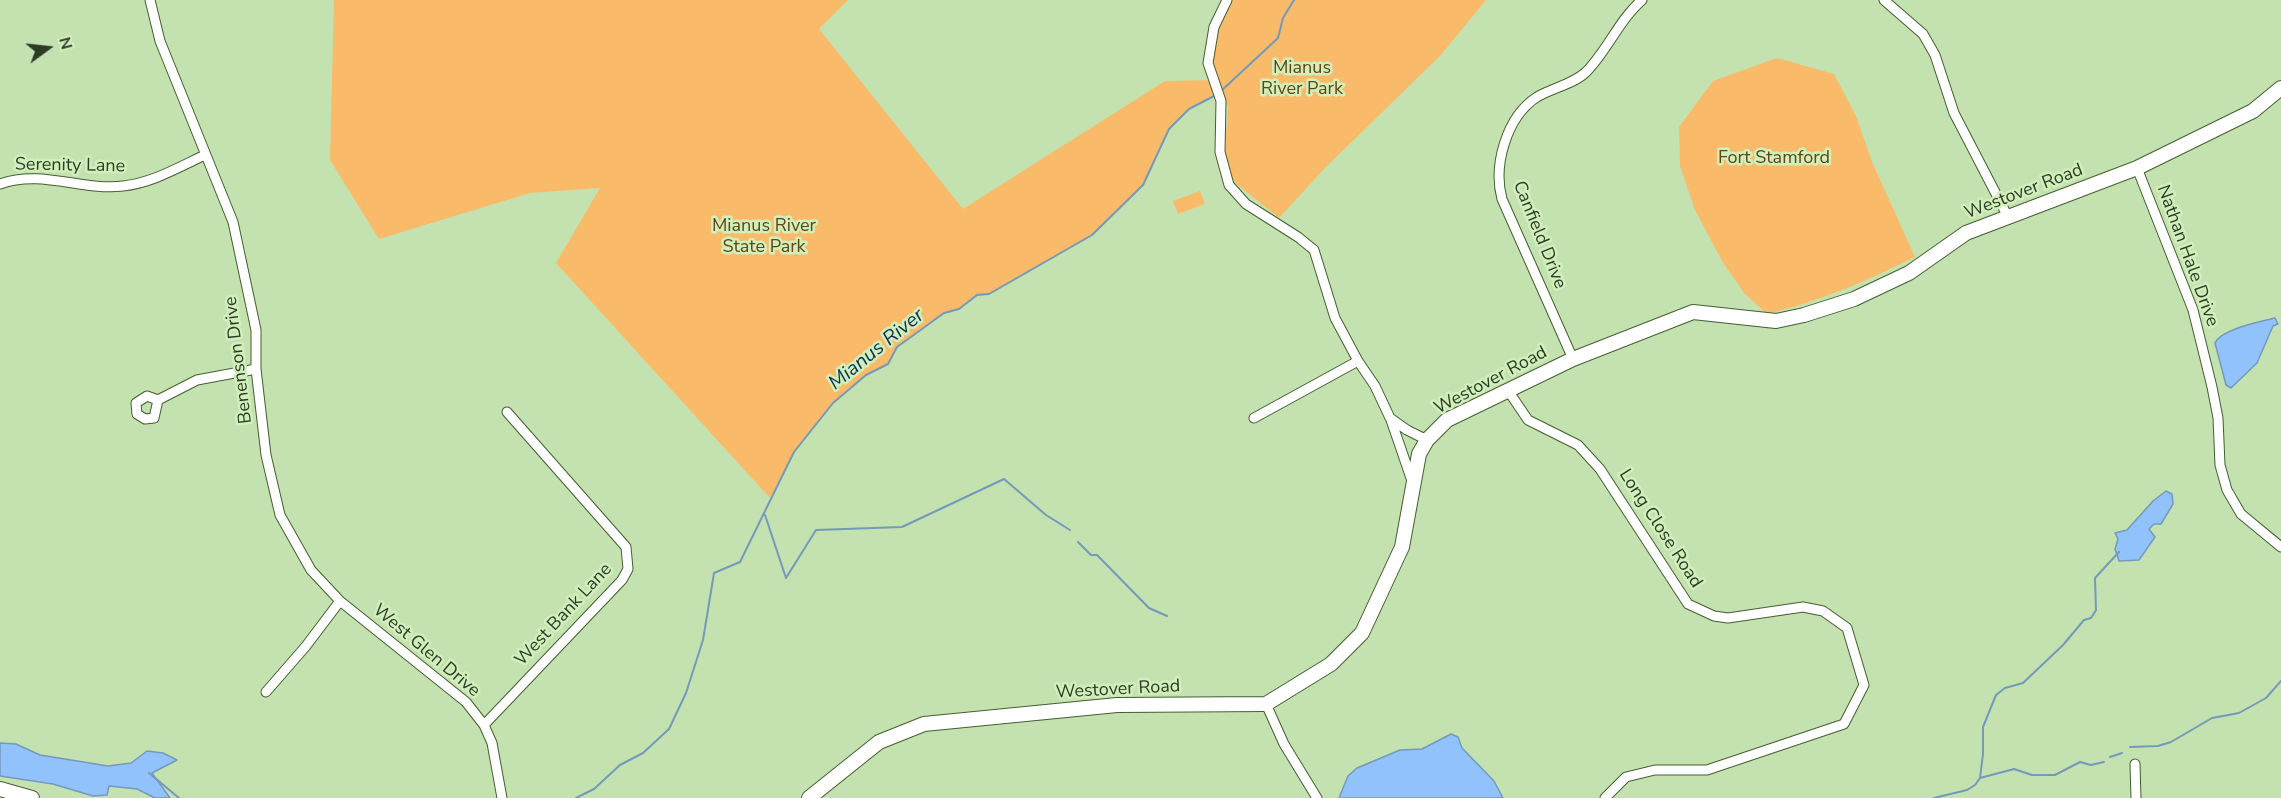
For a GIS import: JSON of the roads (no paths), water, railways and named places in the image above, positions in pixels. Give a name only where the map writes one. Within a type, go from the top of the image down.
[{"type":"street","name":"Benenson Drive","points":[[150,0],[160,41],[233,222],[256,330],[256,369],[272,488],[280,515],[296,547]]},
{"type":"street","points":[[1227,0],[1214,27],[1208,63],[1216,92],[1221,101],[1220,152],[1229,185],[1246,204],[1298,237],[1314,250],[1335,318],[1358,361],[1375,386],[1390,418],[1412,481]]},
{"type":"street","name":"Canfield Drive","points":[[1573,359],[1502,200],[1499,187],[1501,157],[1505,140],[1525,108],[1535,98],[1583,75],[1642,0]]},
{"type":"street","points":[[1884,0],[1909,20],[1931,48],[1954,113],[2008,217]]},
{"type":"street","name":"Westover Road","points":[[809,798],[879,742],[924,724],[1117,705],[1266,704],[1331,664],[1362,633],[1402,547],[1412,481],[1419,454],[1426,440],[1447,420],[1573,359],[1693,312],[1776,321],[1804,315],[1886,285],[1910,273],[1966,233],[2137,168],[2253,111],[2281,88]]},
{"type":"street","name":"Serenity Lane","points":[[0,184],[28,178],[52,179],[80,185],[123,186],[157,177],[205,155]]},
{"type":"street","name":"Nathan Hale Drive","points":[[2137,168],[2193,310],[2218,418],[2220,465],[2227,490],[2242,515],[2281,547]]},
{"type":"street","points":[[1254,418],[1358,361]]},
{"type":"street","points":[[158,400],[197,380],[256,369]]},
{"type":"street","name":"Long Close Road","points":[[1507,389],[1528,420],[1578,445],[1600,469],[1688,604],[1707,614],[1728,618],[1803,607],[1823,611],[1847,628],[1864,685],[1844,723],[1707,770],[1655,770],[1626,777],[1605,798]]},
{"type":"street","name":"West Bank Lane","points":[[484,725],[622,580],[628,568],[626,547],[507,412]]},
{"type":"street","points":[[1390,418],[1426,440]]},
{"type":"street","name":"West Glen Drive","points":[[296,547],[311,570],[340,602],[466,702],[484,725],[492,743],[502,798]]},
{"type":"street","points":[[266,692],[340,602]]},
{"type":"street","points":[[1266,704],[1284,744],[1317,798]]},
{"type":"street","points":[[2135,764],[2136,798]]},
{"type":"street","points":[[0,789],[32,798]]},
{"type":"water","points":[[2275,318],[2278,324],[2273,326],[2257,363],[2231,388],[2226,385],[2215,343],[2233,330]]},
{"type":"water","points":[[2166,491],[2172,494],[2173,504],[2161,524],[2154,524],[2149,529],[2155,537],[2139,560],[2119,561],[2115,549],[2118,539],[2115,533],[2127,530],[2153,501]]},
{"type":"water","points":[[1451,734],[1458,737],[1462,748],[1494,781],[1503,798],[1339,798],[1348,776],[1357,768],[1400,750],[1422,749]]},
{"type":"water","points":[[0,743],[16,744],[40,755],[108,766],[131,763],[147,751],[163,753],[177,760],[152,773],[170,798],[155,798],[137,789],[109,786],[107,795],[93,796],[53,784],[0,776]]},
{"type":"waterway","name":"Mianus River","points":[[1220,92],[1278,38],[1283,18],[1294,0]]},
{"type":"waterway","name":"Mianus River","points":[[576,798],[594,789],[620,765],[643,753],[669,729],[686,693],[703,640],[714,573],[740,562],[794,452],[833,403],[866,375],[888,364],[897,347],[944,313],[959,309],[977,295],[989,294],[1092,235],[1143,185],[1169,129],[1189,109],[1216,95]]},
{"type":"waterway","points":[[765,515],[786,578],[816,530],[902,527],[1004,479],[1046,515],[1070,530]]},
{"type":"waterway","points":[[1078,542],[1091,555],[1097,555],[1149,608],[1167,616]]},
{"type":"waterway","points":[[1934,798],[1967,790],[1975,785],[1980,778],[1983,727],[1996,695],[2005,688],[2023,683],[2063,645],[2084,620],[2091,618],[2096,610],[2095,578],[2119,552]]},
{"type":"waterway","points":[[2130,747],[2158,746],[2171,742],[2212,718],[2239,713],[2266,698],[2281,681]]},
{"type":"waterway","points":[[2110,757],[2122,753]]},
{"type":"waterway","points":[[1980,778],[2014,769],[2032,775],[2055,775],[2080,762],[2091,765],[2104,762]]},
{"type":"waterway","name":"Mianus River","points":[[149,773],[179,798]]},
{"type":"park label","name":"Mianus River Park","points":[[1302,79]]},
{"type":"park label","name":"Fort Stamford","points":[[1774,159]]},
{"type":"park label","name":"Mianus River State Park","points":[[764,237]]}]
